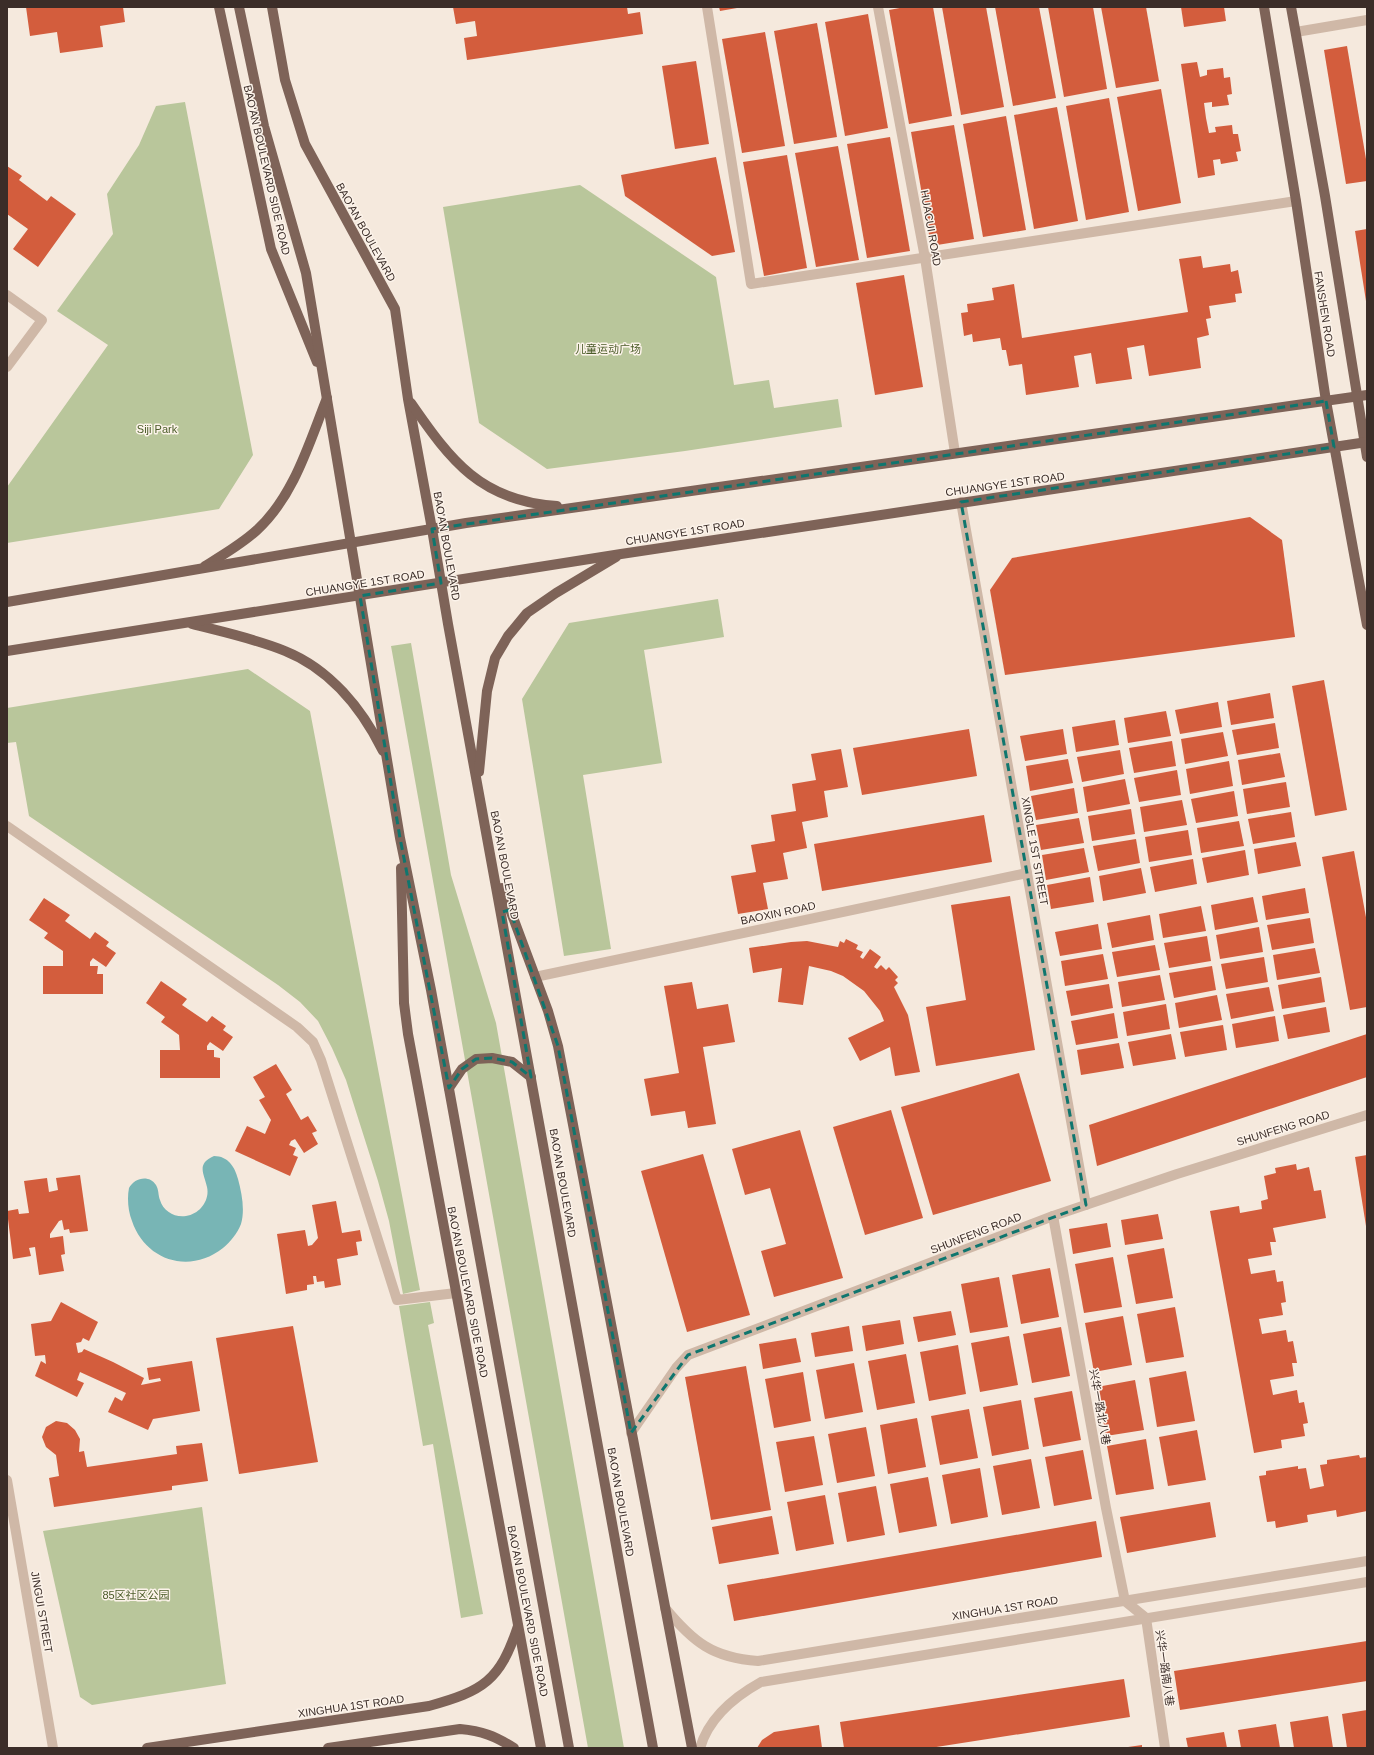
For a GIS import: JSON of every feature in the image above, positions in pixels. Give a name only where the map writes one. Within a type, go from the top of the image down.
[{"type":"main road","name":"BAO'AN BOULEVARD SIDE ROAD","points":[[219,7],[271,249],[324,378]]},
{"type":"main road","points":[[239,7],[264,126],[306,273],[400,838],[431,990],[569,1748]]},
{"type":"main road","name":"BAO'AN BOULEVARD","points":[[272,7],[285,80],[305,144],[395,309],[408,399],[477,786],[532,1077],[653,1748]]},
{"type":"main road","name":"FANSHEN ROAD","points":[[1264,7],[1296,201],[1326,401],[1367,625]]},
{"type":"main road","name":"FANSHEN ROAD","points":[[1291,7],[1362,396],[1367,457]]},
{"type":"main road","points":[[7,602],[432,529],[577,507],[1362,396]]},
{"type":"main road","points":[[198,569],[219,558],[257,530],[275,509],[291,483],[327,398]]},
{"type":"main road","points":[[408,399],[438,442],[460,466],[476,479],[496,491],[518,500],[541,505],[577,507]]},
{"type":"main road","name":"CHUANGYE 1ST ROAD","points":[[7,651],[621,554],[1366,442]]},
{"type":"main road","points":[[477,786],[487,691],[495,658],[508,636],[527,614],[556,593],[621,554]]},
{"type":"main road","points":[[186,623],[287,651],[311,665],[350,699],[364,718],[387,759]]},
{"type":"main road","name":"BAO'AN BOULEVARD SIDE ROAD","points":[[400,838],[404,1004],[409,1042],[541,1748]]},
{"type":"main road","points":[[490,851],[504,894],[548,1011],[558,1046],[692,1748]]},
{"type":"main road","points":[[449,1088],[462,1069],[476,1059],[492,1058],[512,1062],[532,1077]]},
{"type":"main road","name":"XINGHUA 1ST ROAD","points":[[147,1748],[429,1706],[454,1699],[472,1692],[488,1680],[502,1666],[511,1647],[518,1624]]},
{"type":"main road","points":[[328,1748],[460,1729],[480,1731],[500,1739],[514,1748]]},
{"type":"street","points":[[707,7],[751,284],[1296,201]]},
{"type":"street","name":"HUACUI ROAD","points":[[878,7],[925,258],[955,453]]},
{"type":"street","points":[[1296,32],[1367,20]]},
{"type":"street","points":[[7,295],[42,320],[7,367]]},
{"type":"street","name":"XINGLE 1ST STREET","points":[[960,502],[1086,1205]]},
{"type":"street","points":[[7,826],[285,1019],[313,1042],[321,1060],[397,1300],[456,1293]]},
{"type":"street","name":"BAOXIN ROAD","points":[[535,977],[1027,873]]},
{"type":"street","name":"SHUNFENG ROAD","points":[[631,1433],[676,1368],[688,1355],[1053,1216],[1177,1174],[1367,1115]]},
{"type":"street","name":"兴华一路北八巷","points":[[1053,1216],[1106,1508],[1125,1601]]},
{"type":"street","name":"JINGUI STREET","points":[[7,1480],[53,1748]]},
{"type":"street","name":"XINGHUA 1ST ROAD","points":[[665,1608],[679,1626],[695,1641],[714,1652],[735,1659],[758,1661],[1367,1561]]},
{"type":"street","points":[[700,1748],[711,1725],[724,1707],[741,1693],[761,1682],[1367,1582]]},
{"type":"street","name":"兴华一路南八巷","points":[[1125,1601],[1146,1618],[1165,1748]]},
{"type":"highlighted area","points":[[1326,401],[1334,447],[961,502],[1086,1205],[688,1355],[631,1433],[558,1046],[510,910],[502,912],[531,1077],[512,1062],[492,1058],[476,1059],[462,1069],[449,1088],[400,838],[360,596],[441,583],[432,529]]},
{"type":"green space","name":"Siji Park","points":[[185,102],[253,455],[219,509],[7,543],[7,487],[108,345],[57,311],[113,234],[107,194],[139,145],[156,106]]},
{"type":"green space","name":"儿童运动广场","points":[[580,185],[716,277],[734,385],[769,380],[774,408],[838,399],[842,427],[685,451],[547,469],[479,423],[443,207]]},
{"type":"green space","points":[[718,599],[724,637],[644,650],[662,763],[583,775],[611,949],[564,956],[522,699],[569,623]]},
{"type":"green space","points":[[411,643],[451,875],[496,1023],[624,1748],[588,1748],[391,646]]},
{"type":"green space","points":[[248,669],[310,711],[420,1290],[403,1294],[389,1221],[378,1181],[346,1080],[318,1021],[300,1002],[278,985],[29,816],[16,742],[7,743],[7,708]]},
{"type":"green space","points":[[430,1302],[434,1323],[428,1325],[483,1614],[461,1618],[433,1444],[423,1446],[399,1306]]},
{"type":"green space","name":"85区社区公园","points":[[202,1507],[226,1684],[92,1705],[80,1697],[43,1531]]},
{"type":"water","points":[[214,1156],[219,1156],[227,1160],[233,1166],[237,1175],[241,1190],[243,1208],[241,1224],[237,1231],[223,1248],[210,1256],[196,1261],[183,1262],[158,1254],[147,1245],[138,1234],[132,1221],[128,1204],[129,1188],[138,1180],[146,1178],[150,1179],[158,1189],[159,1198],[162,1204],[170,1213],[178,1216],[191,1215],[203,1206],[207,1197],[208,1192],[203,1173],[203,1166],[208,1159]]},
{"type":"building","points":[[26,7],[123,7],[125,22],[100,26],[103,47],[60,53],[57,32],[30,36]]},
{"type":"building","points":[[453,7],[627,7],[628,14],[640,12],[643,34],[467,60],[464,38],[477,36],[475,21],[456,24]]},
{"type":"building","points":[[719,7],[737,7],[737,8],[720,11]]},
{"type":"building","points":[[905,7],[933,7],[952,116],[909,124],[889,10]]},
{"type":"building","points":[[942,7],[986,7],[1004,107],[961,115]]},
{"type":"building","points":[[995,7],[1039,7],[1056,98],[1013,106]]},
{"type":"building","points":[[1048,7],[1093,7],[1107,89],[1064,97]]},
{"type":"building","points":[[1101,7],[1146,7],[1159,81],[1116,88]]},
{"type":"building","points":[[1181,7],[1224,7],[1226,21],[1184,27]]},
{"type":"building","points":[[868,14],[888,128],[845,136],[825,22]]},
{"type":"building","points":[[817,23],[837,137],[794,144],[774,31]]},
{"type":"building","points":[[765,32],[785,146],[742,153],[722,39]]},
{"type":"building","points":[[1347,46],[1367,165],[1367,181],[1346,184],[1324,50]]},
{"type":"building","points":[[696,61],[709,144],[675,149],[662,66]]},
{"type":"building","points":[[1197,62],[1200,77],[1207,75],[1207,70],[1223,68],[1224,78],[1230,77],[1232,94],[1227,95],[1229,105],[1212,107],[1212,102],[1204,103],[1206,118],[1209,133],[1216,132],[1215,127],[1232,125],[1233,134],[1238,134],[1241,151],[1236,152],[1238,161],[1221,164],[1220,159],[1213,160],[1215,175],[1198,178],[1181,64]]},
{"type":"building","points":[[1161,89],[1181,203],[1138,211],[1117,97]]},
{"type":"building","points":[[1109,98],[1129,212],[1086,220],[1066,106]]},
{"type":"building","points":[[1057,107],[1078,221],[1034,229],[1014,115]]},
{"type":"building","points":[[1006,116],[1026,230],[983,237],[963,124]]},
{"type":"building","points":[[954,125],[974,239],[931,246],[911,132]]},
{"type":"building","points":[[890,137],[910,251],[867,258],[847,144]]},
{"type":"building","points":[[838,146],[859,260],[816,267],[795,153]]},
{"type":"building","points":[[787,155],[807,268],[764,276],[743,162]]},
{"type":"building","points":[[716,157],[735,252],[712,256],[625,196],[621,175]]},
{"type":"building","points":[[7,166],[22,176],[19,180],[47,201],[51,196],[76,214],[38,267],[13,249],[28,229],[7,214]]},
{"type":"building","points":[[1367,229],[1367,301],[1366,301],[1355,231]]},
{"type":"building","points":[[1201,256],[1203,268],[1230,264],[1231,272],[1238,270],[1242,293],[1235,294],[1236,302],[1209,306],[1211,318],[1206,319],[1209,335],[1197,338],[1201,368],[1149,376],[1144,345],[1127,348],[1132,379],[1096,384],[1091,353],[1074,356],[1079,387],[1026,395],[1022,364],[1009,366],[1006,350],[1002,350],[1000,338],[973,342],[972,334],[964,336],[961,313],[968,312],[967,304],[994,300],[992,288],[1014,284],[1022,338],[1188,312],[1179,259]]},
{"type":"building","points":[[904,275],[923,387],[875,395],[856,283]]},
{"type":"building","points":[[1250,517],[1282,540],[1295,637],[1005,675],[990,590],[1012,558]]},
{"type":"building","points":[[1324,680],[1347,810],[1315,816],[1292,686]]},
{"type":"building","points":[[1270,693],[1274,718],[1231,725],[1227,701]]},
{"type":"building","points":[[1218,702],[1222,727],[1180,734],[1175,710]]},
{"type":"building","points":[[1166,711],[1171,736],[1128,743],[1124,718]]},
{"type":"building","points":[[1115,720],[1119,745],[1076,752],[1072,727]]},
{"type":"building","points":[[1275,723],[1279,748],[1237,755],[1232,730]]},
{"type":"building","points":[[969,729],[977,776],[862,795],[853,748]]},
{"type":"building","points":[[1063,729],[1067,754],[1025,761],[1020,736]]},
{"type":"building","points":[[1223,732],[1228,756],[1185,764],[1181,739]]},
{"type":"building","points":[[1172,741],[1176,766],[1134,773],[1129,748]]},
{"type":"building","points":[[841,749],[848,787],[824,791],[828,817],[802,822],[807,848],[783,853],[788,879],[763,883],[768,909],[738,914],[731,876],[756,872],[751,845],[775,841],[771,815],[796,811],[792,784],[816,780],[811,754]]},
{"type":"building","points":[[1120,750],[1124,774],[1082,782],[1077,757]]},
{"type":"building","points":[[1280,753],[1285,777],[1242,785],[1238,760]]},
{"type":"building","points":[[1068,759],[1073,783],[1030,791],[1026,766]]},
{"type":"building","points":[[1229,761],[1233,786],[1190,794],[1186,769]]},
{"type":"building","points":[[1177,770],[1181,795],[1139,802],[1134,778]]},
{"type":"building","points":[[1125,779],[1130,804],[1087,812],[1083,787]]},
{"type":"building","points":[[1286,782],[1290,807],[1247,814],[1243,789]]},
{"type":"building","points":[[1074,788],[1078,813],[1036,820],[1031,796]]},
{"type":"building","points":[[1234,791],[1238,816],[1196,823],[1191,799]]},
{"type":"building","points":[[1182,800],[1187,825],[1144,832],[1140,807]]},
{"type":"building","points":[[1131,809],[1135,834],[1092,841],[1088,816]]},
{"type":"building","points":[[1291,812],[1295,837],[1253,844],[1248,819]]},
{"type":"building","points":[[984,815],[992,862],[822,891],[814,844]]},
{"type":"building","points":[[1079,818],[1084,843],[1041,850],[1036,825]]},
{"type":"building","points":[[1239,821],[1244,846],[1201,853],[1197,828]]},
{"type":"building","points":[[1188,830],[1192,855],[1149,862],[1145,837]]},
{"type":"building","points":[[1136,839],[1140,863],[1098,871],[1093,846]]},
{"type":"building","points":[[1296,842],[1301,866],[1258,874],[1254,849]]},
{"type":"building","points":[[1084,848],[1089,872],[1046,880],[1042,855]]},
{"type":"building","points":[[1245,850],[1249,875],[1207,883],[1202,858]]},
{"type":"building","points":[[1354,851],[1367,923],[1367,1007],[1350,1010],[1322,857]]},
{"type":"building","points":[[1193,859],[1197,884],[1155,892],[1150,867]]},
{"type":"building","points":[[1141,868],[1146,893],[1103,901],[1099,876]]},
{"type":"building","points":[[1090,877],[1094,902],[1051,909],[1047,885]]},
{"type":"building","points":[[1305,888],[1309,913],[1266,920],[1262,896]]},
{"type":"building","points":[[1010,896],[1035,1050],[936,1066],[926,1007],[966,1000],[951,905]]},
{"type":"building","points":[[1253,897],[1258,922],[1215,930],[1211,905]]},
{"type":"building","points":[[44,898],[70,915],[65,921],[90,939],[95,932],[109,942],[106,946],[116,953],[106,967],[93,958],[90,962],[90,966],[98,966],[97,974],[103,974],[103,994],[43,994],[43,966],[63,966],[63,951],[44,938],[48,933],[29,920]]},
{"type":"building","points":[[1201,906],[1206,931],[1163,938],[1159,914]]},
{"type":"building","points":[[1150,915],[1154,940],[1112,948],[1107,923]]},
{"type":"building","points":[[1310,918],[1314,943],[1272,950],[1267,925]]},
{"type":"building","points":[[1098,924],[1102,949],[1060,956],[1055,932]]},
{"type":"building","points":[[1259,927],[1263,952],[1220,959],[1216,935]]},
{"type":"building","points":[[1207,936],[1211,961],[1169,968],[1164,943]]},
{"type":"building","points":[[846,939],[858,945],[856,949],[863,952],[860,957],[863,959],[870,949],[881,957],[874,967],[877,969],[881,965],[886,970],[889,967],[898,977],[895,980],[898,983],[894,987],[908,1015],[920,1072],[895,1076],[890,1047],[860,1061],[848,1038],[884,1021],[880,1011],[864,991],[843,976],[831,971],[809,966],[803,1005],[778,1002],[782,968],[753,973],[749,948],[807,941],[838,947],[840,941],[844,943]]},
{"type":"building","points":[[1155,945],[1160,970],[1117,977],[1112,952]]},
{"type":"building","points":[[1315,948],[1320,973],[1277,980],[1273,955]]},
{"type":"building","points":[[1103,954],[1108,979],[1065,986],[1061,961]]},
{"type":"building","points":[[1264,957],[1268,982],[1226,989],[1221,964]]},
{"type":"building","points":[[1212,966],[1216,990],[1174,998],[1169,973]]},
{"type":"building","points":[[1160,975],[1165,1000],[1122,1007],[1118,982]]},
{"type":"building","points":[[1321,977],[1325,1002],[1282,1009],[1278,985]]},
{"type":"building","points":[[161,981],[187,999],[182,1005],[207,1022],[212,1016],[226,1026],[223,1030],[233,1037],[223,1051],[210,1042],[207,1046],[207,1050],[214,1050],[214,1057],[220,1058],[220,1078],[160,1078],[160,1050],[180,1050],[179,1035],[161,1022],[165,1017],[146,1003]]},
{"type":"building","points":[[692,982],[697,1009],[728,1004],[735,1042],[703,1047],[716,1124],[688,1128],[685,1111],[651,1116],[644,1079],[679,1073],[664,986]]},
{"type":"building","points":[[1109,984],[1113,1008],[1071,1016],[1066,991]]},
{"type":"building","points":[[1269,987],[1274,1011],[1231,1019],[1226,994]]},
{"type":"building","points":[[1217,995],[1222,1020],[1179,1028],[1175,1003]]},
{"type":"building","points":[[1166,1004],[1170,1029],[1127,1036],[1123,1012]]},
{"type":"building","points":[[1326,1007],[1330,1032],[1288,1039],[1283,1015]]},
{"type":"building","points":[[1114,1013],[1118,1038],[1076,1045],[1071,1021]]},
{"type":"building","points":[[1275,1016],[1279,1041],[1236,1048],[1232,1024]]},
{"type":"building","points":[[1223,1025],[1227,1050],[1185,1057],[1180,1032]]},
{"type":"building","points":[[1171,1034],[1176,1059],[1133,1066],[1128,1042]]},
{"type":"building","points":[[1367,1034],[1367,1077],[1097,1166],[1089,1125]]},
{"type":"building","points":[[1119,1043],[1124,1068],[1081,1075],[1077,1050]]},
{"type":"building","points":[[276,1064],[292,1090],[286,1094],[301,1120],[308,1116],[317,1131],[312,1133],[318,1144],[304,1153],[295,1139],[291,1141],[289,1145],[296,1148],[293,1155],[298,1157],[290,1176],[235,1151],[247,1126],[265,1134],[271,1120],[259,1100],[265,1097],[253,1077]]},
{"type":"building","points":[[1019,1073],[1051,1181],[933,1215],[901,1107]]},
{"type":"building","points":[[891,1110],[923,1218],[865,1235],[833,1127]]},
{"type":"building","points":[[800,1130],[843,1278],[774,1297],[761,1251],[786,1244],[770,1188],[745,1195],[732,1149]]},
{"type":"building","points":[[703,1154],[750,1315],[687,1332],[641,1171]]},
{"type":"building","points":[[1367,1155],[1367,1226],[1366,1226],[1355,1157]]},
{"type":"building","points":[[1296,1164],[1297,1170],[1309,1167],[1314,1191],[1321,1190],[1326,1218],[1273,1228],[1276,1242],[1270,1242],[1272,1255],[1248,1259],[1251,1274],[1275,1270],[1277,1282],[1283,1281],[1286,1302],[1281,1303],[1283,1315],[1259,1319],[1262,1334],[1286,1330],[1288,1342],[1293,1341],[1297,1363],[1292,1363],[1294,1376],[1270,1380],[1273,1395],[1297,1390],[1299,1403],[1304,1402],[1308,1423],[1303,1424],[1305,1436],[1281,1440],[1282,1448],[1254,1453],[1210,1211],[1239,1206],[1240,1213],[1262,1209],[1261,1201],[1268,1199],[1264,1176],[1276,1173],[1275,1168]]},
{"type":"building","points":[[80,1175],[88,1231],[70,1233],[69,1229],[64,1230],[62,1220],[59,1221],[50,1234],[50,1238],[63,1236],[65,1254],[61,1255],[64,1271],[39,1275],[35,1247],[29,1248],[31,1256],[13,1259],[7,1211],[18,1209],[19,1214],[29,1213],[24,1181],[47,1178],[49,1192],[58,1190],[56,1178]]},
{"type":"building","points":[[336,1201],[342,1233],[360,1230],[362,1241],[356,1242],[358,1255],[337,1259],[341,1285],[325,1288],[324,1281],[317,1282],[316,1276],[313,1276],[314,1284],[307,1285],[307,1290],[286,1294],[277,1234],[305,1230],[308,1246],[312,1245],[318,1238],[312,1205]]},
{"type":"building","points":[[1158,1214],[1163,1239],[1125,1245],[1121,1220]]},
{"type":"building","points":[[1107,1223],[1111,1247],[1073,1254],[1069,1229]]},
{"type":"building","points":[[1164,1248],[1173,1298],[1136,1304],[1127,1255]]},
{"type":"building","points":[[1113,1257],[1122,1307],[1084,1313],[1075,1264]]},
{"type":"building","points":[[1050,1268],[1059,1317],[1021,1324],[1012,1275]]},
{"type":"building","points":[[999,1277],[1008,1327],[970,1333],[961,1284]]},
{"type":"building","points":[[61,1302],[98,1322],[89,1341],[83,1338],[81,1342],[76,1343],[78,1353],[82,1352],[84,1349],[113,1362],[144,1378],[141,1385],[161,1381],[160,1378],[149,1380],[147,1368],[192,1361],[200,1411],[153,1419],[148,1430],[108,1412],[115,1397],[122,1401],[126,1393],[80,1372],[77,1380],[84,1383],[77,1397],[35,1376],[41,1361],[46,1364],[45,1355],[35,1356],[31,1324],[51,1321]]},
{"type":"building","points":[[1175,1307],[1184,1357],[1146,1363],[1137,1314]]},
{"type":"building","points":[[951,1311],[956,1335],[918,1342],[913,1317]]},
{"type":"building","points":[[1123,1316],[1132,1365],[1094,1372],[1085,1323]]},
{"type":"building","points":[[900,1320],[904,1344],[866,1351],[862,1326]]},
{"type":"building","points":[[293,1326],[318,1462],[239,1474],[216,1338]]},
{"type":"building","points":[[849,1326],[853,1351],[815,1357],[811,1333]]},
{"type":"building","points":[[1061,1327],[1070,1376],[1032,1383],[1023,1334]]},
{"type":"building","points":[[1009,1336],[1018,1385],[980,1392],[971,1343]]},
{"type":"building","points":[[796,1338],[801,1362],[763,1369],[759,1344]]},
{"type":"building","points":[[958,1345],[966,1394],[929,1401],[920,1352]]},
{"type":"building","points":[[906,1354],[915,1403],[877,1410],[868,1361]]},
{"type":"building","points":[[854,1363],[863,1412],[825,1419],[816,1370]]},
{"type":"building","points":[[746,1366],[771,1510],[711,1520],[685,1377]]},
{"type":"building","points":[[1186,1371],[1195,1421],[1157,1427],[1149,1378]]},
{"type":"building","points":[[803,1372],[811,1421],[774,1428],[765,1379]]},
{"type":"building","points":[[1135,1380],[1144,1430],[1106,1436],[1097,1387]]},
{"type":"building","points":[[1072,1391],[1081,1440],[1043,1447],[1034,1398]]},
{"type":"building","points":[[1021,1400],[1029,1449],[992,1456],[983,1407]]},
{"type":"building","points":[[969,1409],[978,1458],[940,1465],[931,1416]]},
{"type":"building","points":[[917,1418],[926,1467],[888,1474],[880,1425]]},
{"type":"building","points":[[56,1421],[67,1423],[75,1430],[80,1439],[79,1452],[84,1451],[87,1467],[177,1454],[176,1446],[202,1443],[208,1481],[172,1486],[172,1490],[54,1507],[49,1478],[59,1476],[56,1455],[46,1447],[42,1437],[46,1427]]},
{"type":"building","points":[[866,1427],[875,1476],[837,1483],[828,1434]]},
{"type":"building","points":[[1197,1430],[1206,1480],[1168,1486],[1159,1437]]},
{"type":"building","points":[[814,1436],[823,1485],[785,1492],[776,1442]]},
{"type":"building","points":[[1146,1439],[1154,1489],[1116,1495],[1107,1446]]},
{"type":"building","points":[[1083,1450],[1092,1499],[1054,1506],[1045,1457]]},
{"type":"building","points":[[1359,1455],[1360,1458],[1367,1457],[1367,1511],[1337,1517],[1336,1510],[1307,1515],[1308,1522],[1276,1528],[1275,1521],[1267,1522],[1259,1476],[1266,1475],[1266,1471],[1298,1466],[1298,1469],[1306,1468],[1310,1489],[1324,1486],[1320,1465],[1327,1464],[1327,1460]]},
{"type":"building","points":[[1031,1459],[1040,1508],[1002,1515],[993,1466]]},
{"type":"building","points":[[980,1468],[988,1517],[951,1524],[942,1475]]},
{"type":"building","points":[[928,1477],[937,1526],[899,1533],[890,1484]]},
{"type":"building","points":[[876,1486],[885,1535],[847,1542],[838,1493]]},
{"type":"building","points":[[825,1495],[834,1544],[796,1551],[787,1502]]},
{"type":"building","points":[[1210,1502],[1216,1537],[1127,1553],[1120,1517]]},
{"type":"building","points":[[772,1516],[779,1554],[719,1564],[712,1527]]},
{"type":"building","points":[[1096,1521],[1102,1557],[734,1621],[727,1585]]},
{"type":"building","points":[[1367,1641],[1367,1681],[1180,1710],[1174,1671]]},
{"type":"building","points":[[1124,1679],[1130,1717],[930,1748],[844,1748],[840,1722]]},
{"type":"building","points":[[1367,1710],[1367,1748],[1347,1748],[1342,1714]]},
{"type":"building","points":[[1328,1716],[1333,1748],[1294,1748],[1290,1722]]},
{"type":"building","points":[[1276,1724],[1280,1748],[1241,1748],[1238,1730]]},
{"type":"building","points":[[819,1725],[822,1748],[757,1748],[762,1740],[774,1732]]},
{"type":"building","points":[[1224,1732],[1227,1748],[1188,1748],[1186,1738]]},
{"type":"building","points":[[1142,1745],[1142,1748],[1128,1748],[1128,1747]]}]
